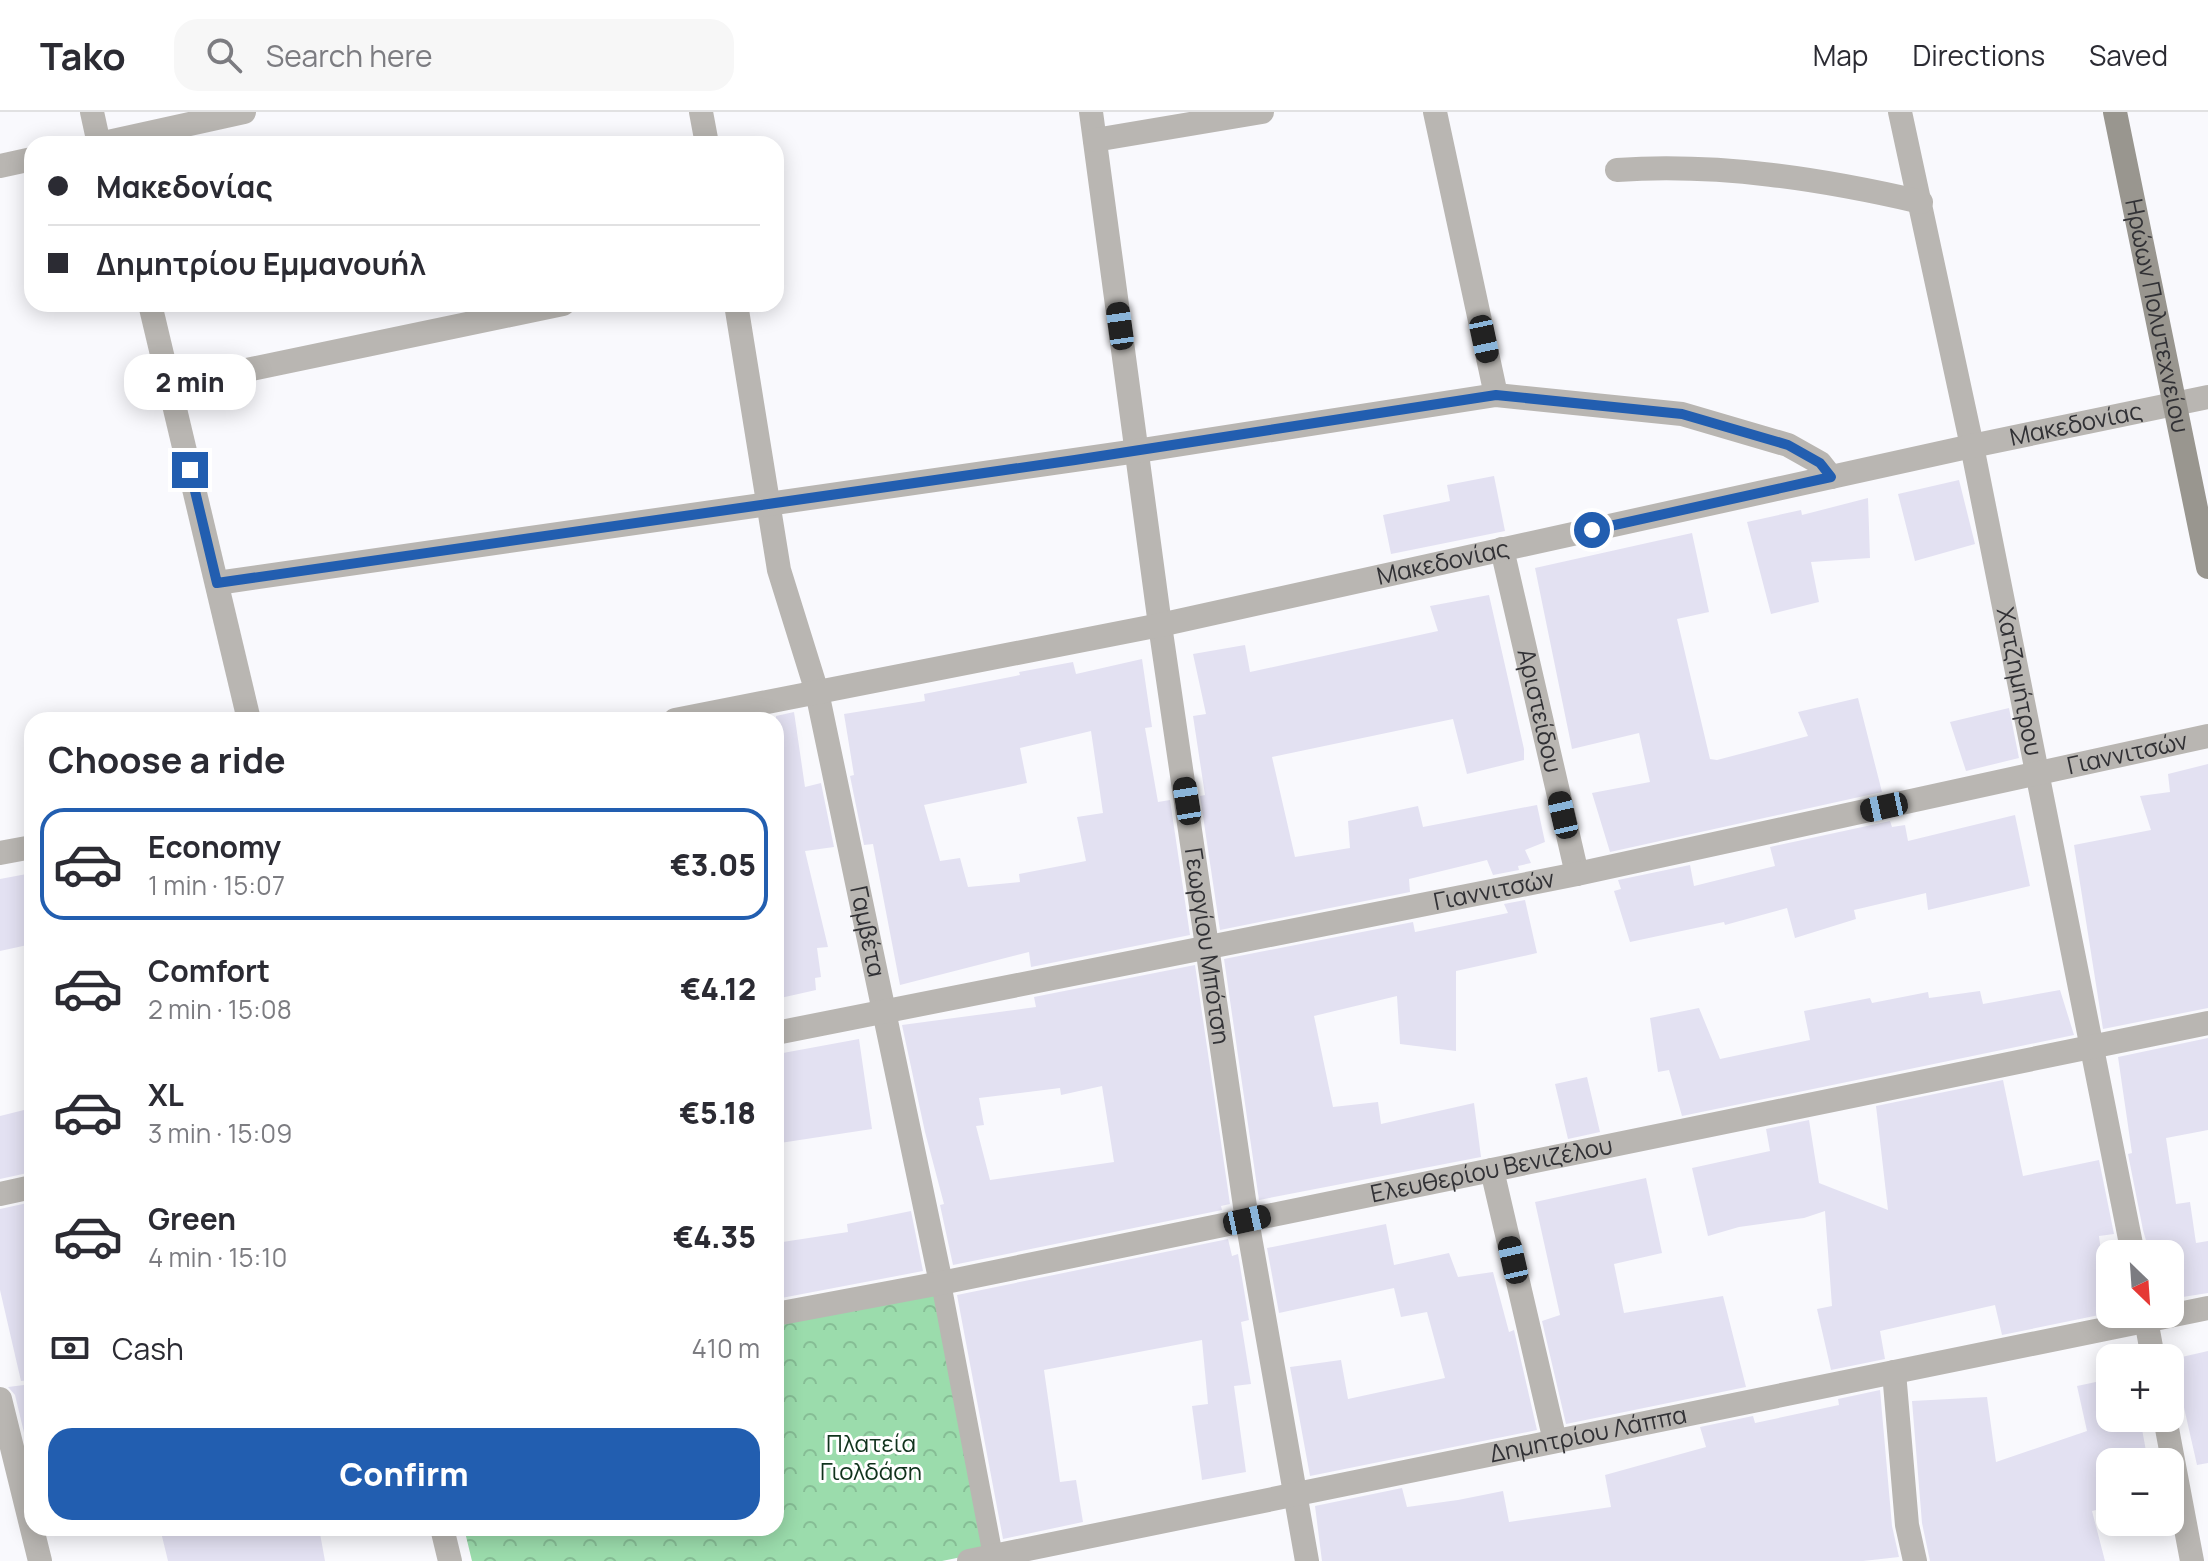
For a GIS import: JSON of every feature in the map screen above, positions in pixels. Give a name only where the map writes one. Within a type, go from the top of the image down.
[{"type":"main road","name":"Ηρώων Πολυτεχνείου","points":[[2115,112],[2208,567]]},
{"type":"street","points":[[92,112],[102,136]]},
{"type":"street","points":[[136,136],[244,112]]},
{"type":"street","points":[[701,112],[706,136]]},
{"type":"street","name":"Γεωργίου Μπότση","points":[[1091,112],[1160,625],[1247,1220],[1307,1561]]},
{"type":"street","points":[[1095,140],[1262,112]]},
{"type":"street","points":[[1435,112],[1496,395]]},
{"type":"street","name":"Χατζημήτρου","points":[[1900,112],[1972,446],[2130,1240]]},
{"type":"street","points":[[0,166],[24,161]]},
{"type":"street","points":[[1617,170],[1715,169],[1810,181],[1921,202]]},
{"type":"street","points":[[152,312],[247,712]]},
{"type":"street","points":[[170,386],[525,312]]},
{"type":"street","name":"Γαμβέτα","points":[[737,312],[779,570],[817,692],[941,1283],[994,1558]]},
{"type":"street","points":[[217,583],[1137,451],[1496,395],[1682,414],[1788,445],[1820,463],[1831,477]]},
{"type":"street","name":"Μακεδονίας","points":[[716,712],[1160,625],[2208,397]]},
{"type":"street","name":"Αριστείδου","points":[[1502,549],[1577,874]]},
{"type":"street","name":"Γιαννιτσών","points":[[784,1031],[1577,874],[2208,736]]},
{"type":"street","points":[[0,853],[24,848]]},
{"type":"street","name":"Ελευθερίου Βενιζέλου","points":[[784,1312],[2208,1023]]},
{"type":"street","points":[[1492,1170],[1555,1441]]},
{"type":"street","points":[[0,1194],[24,1189]]},
{"type":"street","name":"Δημητρίου Λάππα","points":[[2184,1311],[2208,1308]]},
{"type":"street","name":"Δημητρίου Λάππα","points":[[969,1561],[2096,1328]]},
{"type":"street","points":[[1894,1372],[1907,1525],[1915,1561]]},
{"type":"street","points":[[0,1399],[24,1493]]},
{"type":"street","points":[[2168,1432],[2192,1561]]},
{"type":"street","points":[[34,1536],[40,1561]]},
{"type":"street","points":[[444,1536],[450,1561]]},
{"type":"green space","name":"Πλατεία Γιολδάση","points":[[936,1292],[986,1552],[942,1561],[472,1561],[466,1536],[784,1536],[784,1320]]},
{"type":"building","points":[[1494,476],[1505,531],[1391,554],[1383,515],[1450,501],[1447,485]]},
{"type":"building","points":[[1959,480],[1975,544],[1915,561],[1898,494]]},
{"type":"building","points":[[1868,498],[1870,558],[1811,562],[1819,602],[1771,614],[1747,522],[1801,510],[1802,515]]},
{"type":"building","points":[[1692,533],[1709,612],[1677,619],[1710,759],[1717,760],[1808,736],[1798,712],[1858,698],[1882,792],[1610,852],[1592,793],[1650,782],[1639,733],[1572,749],[1535,568]]},
{"type":"building","points":[[1489,595],[1524,760],[1467,774],[1453,719],[1272,757],[1295,857],[1350,848],[1348,821],[1418,806],[1423,827],[1537,805],[1545,842],[1525,850],[1531,863],[1518,866],[1519,870],[1493,875],[1487,860],[1409,879],[1410,892],[1220,930],[1200,796],[1205,795],[1193,716],[1206,714],[1193,654],[1245,645],[1250,672],[1438,631],[1430,606]]},
{"type":"building","points":[[1142,659],[1152,727],[1145,728],[1158,802],[1170,800],[1190,935],[1031,967],[1029,952],[900,985],[873,844],[864,845],[850,776],[854,775],[844,714],[925,701],[924,694],[1073,662],[1076,674]],"holes":[[[1091,731],[1103,813],[1077,817],[1086,861],[1019,874],[1020,882],[968,887],[960,858],[940,861],[924,805],[1027,783],[1020,748]]]},
{"type":"building","points":[[2009,708],[2019,758],[1966,771],[1950,722]]},
{"type":"building","points":[[794,712],[805,787],[821,783],[834,847],[805,851],[828,947],[817,948],[821,977],[815,978],[816,990],[784,997],[784,714]]},
{"type":"building","points":[[2208,764],[2208,1008],[2103,1029],[2074,845],[2151,830],[2140,796],[2170,792],[2168,774]]},
{"type":"building","points":[[2015,815],[2030,886],[1928,910],[1926,893],[1854,910],[1856,919],[1795,938],[1787,908],[1725,925],[1724,922],[1630,942],[1614,891],[1621,889],[1618,880],[1690,865],[1694,886],[1775,866],[1770,847],[1890,821],[1892,827],[1905,825],[1908,841]]},
{"type":"building","points":[[24,874],[24,946],[0,951],[0,879]]},
{"type":"building","points":[[1525,900],[1537,953],[1456,971],[1456,1051],[1400,1044],[1397,996],[1314,1016],[1333,1107],[1378,1102],[1381,1124],[1474,1103],[1481,1157],[1259,1200],[1224,959],[1413,922],[1415,932],[1508,913],[1504,904]]},
{"type":"building","points":[[1195,965],[1230,1204],[1221,1206],[1222,1210],[953,1265],[940,1205],[944,1204],[902,1025],[1036,1007],[1034,997]],"holes":[[[1102,1086],[1114,1162],[990,1180],[976,1126],[984,1125],[979,1098],[1060,1088],[1061,1095]]]},
{"type":"building","points":[[2060,990],[2074,1035],[1682,1116],[1669,1070],[1658,1072],[1650,1018],[1699,1008],[1720,1059],[1810,1040],[1804,1011],[1870,998],[1872,1003],[1928,992],[1929,998],[1980,991],[1983,1004]]},
{"type":"building","points":[[2208,1038],[2208,1130],[2166,1138],[2176,1204],[2190,1202],[2196,1243],[2208,1241],[2208,1293],[2184,1297],[2184,1240],[2146,1240],[2128,1154],[2132,1153],[2118,1057]]},
{"type":"building","points":[[859,1039],[872,1129],[784,1142],[784,1053]]},
{"type":"building","points":[[1587,1077],[1600,1132],[1568,1139],[1555,1084]]},
{"type":"building","points":[[2003,1080],[2023,1176],[2099,1160],[2114,1234],[2099,1236],[2100,1240],[2096,1240],[2096,1316],[2002,1335],[1995,1305],[1880,1331],[1885,1359],[1831,1370],[1817,1309],[1832,1306],[1825,1211],[1804,1218],[1739,1227],[1708,1236],[1692,1168],[1770,1151],[1766,1129],[1809,1120],[1819,1183],[1888,1210],[1876,1106]]},
{"type":"building","points":[[24,1110],[24,1174],[0,1179],[0,1116]]},
{"type":"building","points":[[1646,1178],[1662,1253],[1614,1264],[1624,1313],[1723,1296],[1746,1387],[1566,1424],[1542,1321],[1560,1315],[1535,1202]]},
{"type":"building","points":[[24,1204],[24,1381],[21,1381],[0,1290],[0,1209]]},
{"type":"building","points":[[911,1211],[923,1271],[784,1297],[784,1242],[848,1232],[847,1224]]},
{"type":"building","points":[[1386,1224],[1394,1265],[1449,1253],[1458,1277],[1493,1272],[1509,1332],[1514,1330],[1537,1430],[1310,1476],[1290,1367],[1341,1360],[1348,1399],[1445,1378],[1427,1312],[1401,1317],[1394,1288],[1279,1313],[1267,1248]]},
{"type":"building","points":[[1228,1239],[1232,1256],[1238,1254],[1249,1320],[1241,1322],[1251,1384],[1234,1386],[1246,1472],[1202,1480],[1192,1406],[1208,1404],[1202,1340],[1044,1370],[1060,1482],[1076,1480],[1083,1522],[1003,1539],[957,1295]]},
{"type":"building","points":[[2208,1351],[2208,1463],[2197,1465],[2184,1408],[2184,1356]]},
{"type":"building","points":[[2096,1382],[2096,1432],[2143,1432],[2145,1448],[2096,1448],[2096,1510],[2092,1511],[2096,1536],[2105,1561],[1930,1561],[1922,1523],[1912,1401],[1987,1397],[1996,1462],[2087,1431],[2077,1386]]},
{"type":"building","points":[[24,1385],[24,1433],[15,1395],[8,1387]]},
{"type":"building","points":[[1880,1390],[1892,1526],[1899,1557],[1863,1561],[1322,1561],[1315,1506],[1402,1488],[1407,1507],[1503,1491],[1509,1522],[1611,1507],[1605,1475],[1706,1447],[1700,1427],[1753,1416],[1755,1423],[1839,1405],[1838,1399]]},
{"type":"building","points":[[162,1536],[320,1536],[325,1561],[168,1561]]},
{"type":"route","points":[[190,470],[217,583],[1075,460],[1496,395],[1682,414],[1788,445],[1810,455],[1826,468],[1831,477],[1592,530]]}]
